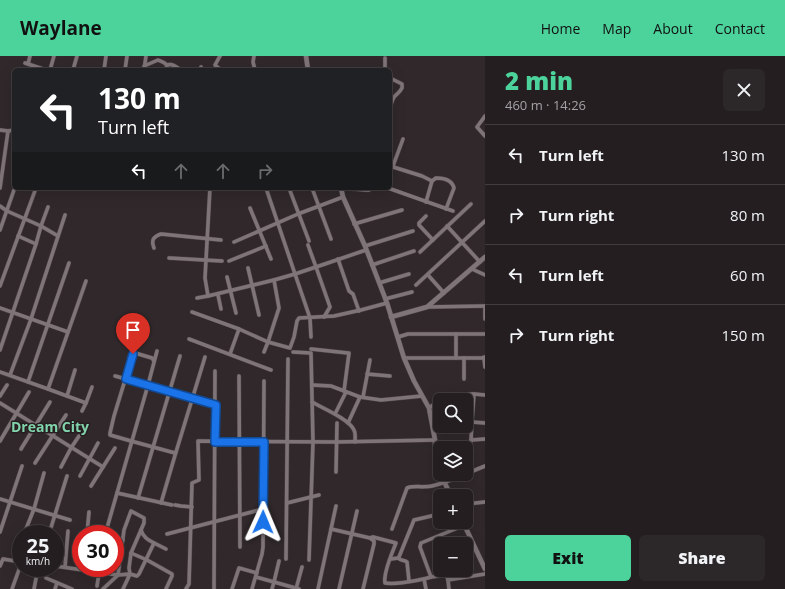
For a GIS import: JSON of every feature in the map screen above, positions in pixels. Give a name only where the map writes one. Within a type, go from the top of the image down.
[{"type":"street","points":[[30,56],[26,63],[40,68]]},
{"type":"street","points":[[51,68],[54,56]]},
{"type":"street","points":[[74,68],[77,56]]},
{"type":"street","points":[[104,68],[106,56]]},
{"type":"street","points":[[125,68],[127,56]]},
{"type":"street","points":[[144,68],[146,56]]},
{"type":"street","points":[[219,68],[215,65],[220,56]]},
{"type":"street","points":[[254,56],[253,62],[254,68]]},
{"type":"street","points":[[306,56],[308,68]]},
{"type":"street","points":[[385,58],[385,68]]},
{"type":"street","points":[[144,68],[158,60],[167,65],[170,64],[178,68]]},
{"type":"street","points":[[392,79],[402,84],[402,88],[400,92],[394,96],[392,102]]},
{"type":"street","points":[[485,116],[477,127],[485,136]]},
{"type":"street","points":[[0,130],[12,130]]},
{"type":"street","points":[[0,188],[8,131]]},
{"type":"street","points":[[403,139],[392,166],[432,181]]},
{"type":"street","points":[[426,202],[432,181],[439,178],[450,182],[453,184],[454,188],[446,209]]},
{"type":"street","points":[[392,189],[453,211]]},
{"type":"street","points":[[0,230],[14,190]]},
{"type":"street","points":[[0,286],[35,190]]},
{"type":"street","points":[[208,296],[205,278],[210,190]]},
{"type":"street","points":[[267,190],[310,318],[312,337]]},
{"type":"street","points":[[290,190],[330,307],[324,317]]},
{"type":"street","points":[[313,190],[331,239]]},
{"type":"street","points":[[186,589],[189,584],[192,483],[199,480],[198,441],[355,442],[435,440],[429,408],[414,381],[404,358],[386,301],[343,198],[341,190]]},
{"type":"street","points":[[234,242],[298,214],[343,198]]},
{"type":"street","points":[[420,252],[471,204]]},
{"type":"street","points":[[0,206],[7,211],[25,218],[58,236]]},
{"type":"street","points":[[0,350],[48,207]]},
{"type":"street","points":[[250,208],[271,259]]},
{"type":"street","points":[[354,224],[402,210]]},
{"type":"street","points":[[10,375],[31,319],[64,215]]},
{"type":"street","points":[[426,216],[419,223],[419,225],[433,240]]},
{"type":"street","points":[[416,285],[485,221]]},
{"type":"street","points":[[447,226],[480,262]]},
{"type":"street","points":[[197,298],[218,295],[295,274],[413,231]]},
{"type":"street","points":[[154,248],[152,243],[153,239],[161,234],[221,240]]},
{"type":"street","points":[[18,236],[36,244]]},
{"type":"street","points":[[229,261],[266,246]]},
{"type":"street","points":[[372,266],[414,251]]},
{"type":"street","points":[[427,307],[485,257]]},
{"type":"street","points":[[170,258],[222,261]]},
{"type":"street","points":[[338,259],[349,291],[353,294],[359,311]]},
{"type":"street","points":[[28,382],[69,263]]},
{"type":"street","points":[[248,268],[259,315]]},
{"type":"street","points":[[472,269],[485,275]]},
{"type":"street","points":[[379,283],[409,274]]},
{"type":"street","points":[[428,275],[444,293]]},
{"type":"street","points":[[228,277],[236,313]]},
{"type":"street","points":[[264,352],[279,308],[274,280]]},
{"type":"street","points":[[48,389],[86,281]]},
{"type":"street","points":[[192,312],[239,329],[268,342],[290,348],[299,318],[334,316],[359,311],[412,292]]},
{"type":"street","points":[[218,295],[221,309]]},
{"type":"street","points":[[391,317],[427,307],[485,306],[485,319]]},
{"type":"street","points":[[0,308],[68,332]]},
{"type":"street","points":[[230,354],[239,329]]},
{"type":"street","points":[[398,336],[408,334],[485,334]]},
{"type":"street","points":[[456,334],[456,358]]},
{"type":"street","points":[[189,339],[271,370]]},
{"type":"street","points":[[309,560],[313,442],[311,343]]},
{"type":"street","points":[[108,525],[148,385],[156,351]]},
{"type":"street","points":[[293,352],[348,352],[345,391],[335,414]]},
{"type":"street","points":[[154,361],[152,358],[134,353],[110,433],[112,436],[131,442],[173,453],[176,452]]},
{"type":"street","points":[[138,498],[180,356]]},
{"type":"street","points":[[161,503],[205,357]]},
{"type":"street","points":[[404,358],[484,358],[485,367]]},
{"type":"street","points":[[464,358],[464,379]]},
{"type":"street","points":[[286,559],[288,359]]},
{"type":"street","points":[[348,423],[361,397],[370,360]]},
{"type":"street","points":[[67,396],[75,370]]},
{"type":"street","points":[[214,589],[215,371]]},
{"type":"street","points":[[0,372],[86,403]]},
{"type":"street","points":[[367,374],[390,376]]},
{"type":"street","points":[[115,376],[216,405]]},
{"type":"street","points":[[239,376],[240,547]]},
{"type":"street","points":[[252,589],[262,554],[264,382]]},
{"type":"street","points":[[0,396],[7,385]]},
{"type":"street","points":[[312,385],[331,386],[361,397],[381,400],[422,396]]},
{"type":"street","points":[[82,411],[92,387]]},
{"type":"street","points":[[0,441],[29,392]]},
{"type":"street","points":[[473,408],[474,394]]},
{"type":"street","points":[[429,408],[437,402],[439,396],[441,395],[485,395]]},
{"type":"street","points":[[21,449],[50,402]]},
{"type":"street","points":[[312,402],[341,417],[352,426],[355,430],[355,442]]},
{"type":"street","points":[[0,403],[103,467]]},
{"type":"street","points":[[35,463],[66,415]]},
{"type":"street","points":[[473,422],[485,423]]},
{"type":"street","points":[[336,472],[337,423]]},
{"type":"street","points":[[471,433],[471,440],[485,438]]},
{"type":"street","points":[[61,467],[79,436]]},
{"type":"street","points":[[80,476],[98,443]]},
{"type":"street","points":[[92,486],[115,448]]},
{"type":"street","points":[[0,532],[22,466]]},
{"type":"street","points":[[392,530],[407,488],[427,487],[445,483],[485,466]]},
{"type":"street","points":[[28,525],[34,509],[44,473]]},
{"type":"street","points":[[52,525],[67,476]]},
{"type":"street","points":[[445,483],[448,489]]},
{"type":"street","points":[[117,493],[161,503],[192,506]]},
{"type":"street","points":[[287,503],[319,495]]},
{"type":"street","points":[[0,499],[70,520]]},
{"type":"street","points":[[473,503],[485,502]]},
{"type":"street","points":[[318,589],[336,506]]},
{"type":"street","points":[[166,534],[263,509]]},
{"type":"street","points":[[123,589],[130,574],[129,568],[131,553],[144,523],[144,518],[131,511],[124,530]]},
{"type":"street","points":[[339,589],[357,511]]},
{"type":"street","points":[[88,525],[89,512]]},
{"type":"street","points":[[398,558],[414,520],[433,516]]},
{"type":"street","points":[[331,529],[396,543],[386,571],[384,582],[389,584],[431,577],[420,547],[421,543],[451,529]]},
{"type":"street","points":[[467,529],[485,569]]},
{"type":"street","points":[[141,530],[145,537],[166,549]]},
{"type":"street","points":[[68,531],[65,567],[72,568]]},
{"type":"street","points":[[363,589],[374,544],[374,541],[370,538]]},
{"type":"street","points":[[124,574],[130,574],[136,576],[139,574],[154,543]]},
{"type":"street","points":[[131,553],[172,574],[166,589]]},
{"type":"street","points":[[391,559],[398,558],[400,560],[406,560],[408,581]]},
{"type":"street","points":[[0,566],[3,559],[12,561]]},
{"type":"street","points":[[272,589],[279,561]]},
{"type":"street","points":[[232,589],[238,568],[297,589],[302,567]]},
{"type":"street","points":[[448,580],[485,574]]},
{"type":"street","points":[[12,589],[16,577]]},
{"type":"street","points":[[34,589],[36,577]]},
{"type":"street","points":[[97,586],[99,577]]},
{"type":"street","points":[[103,589],[116,577]]},
{"type":"street","points":[[447,577],[449,589]]},
{"type":"street","points":[[46,578],[72,589]]},
{"type":"street","points":[[424,579],[426,589]]},
{"type":"street","points":[[55,589],[57,583]]},
{"type":"district","name":"Dream City","points":[[50,427]]},
{"type":"route","points":[[133,354],[126,379],[216,405],[215,442],[264,442],[263,522]]}]
